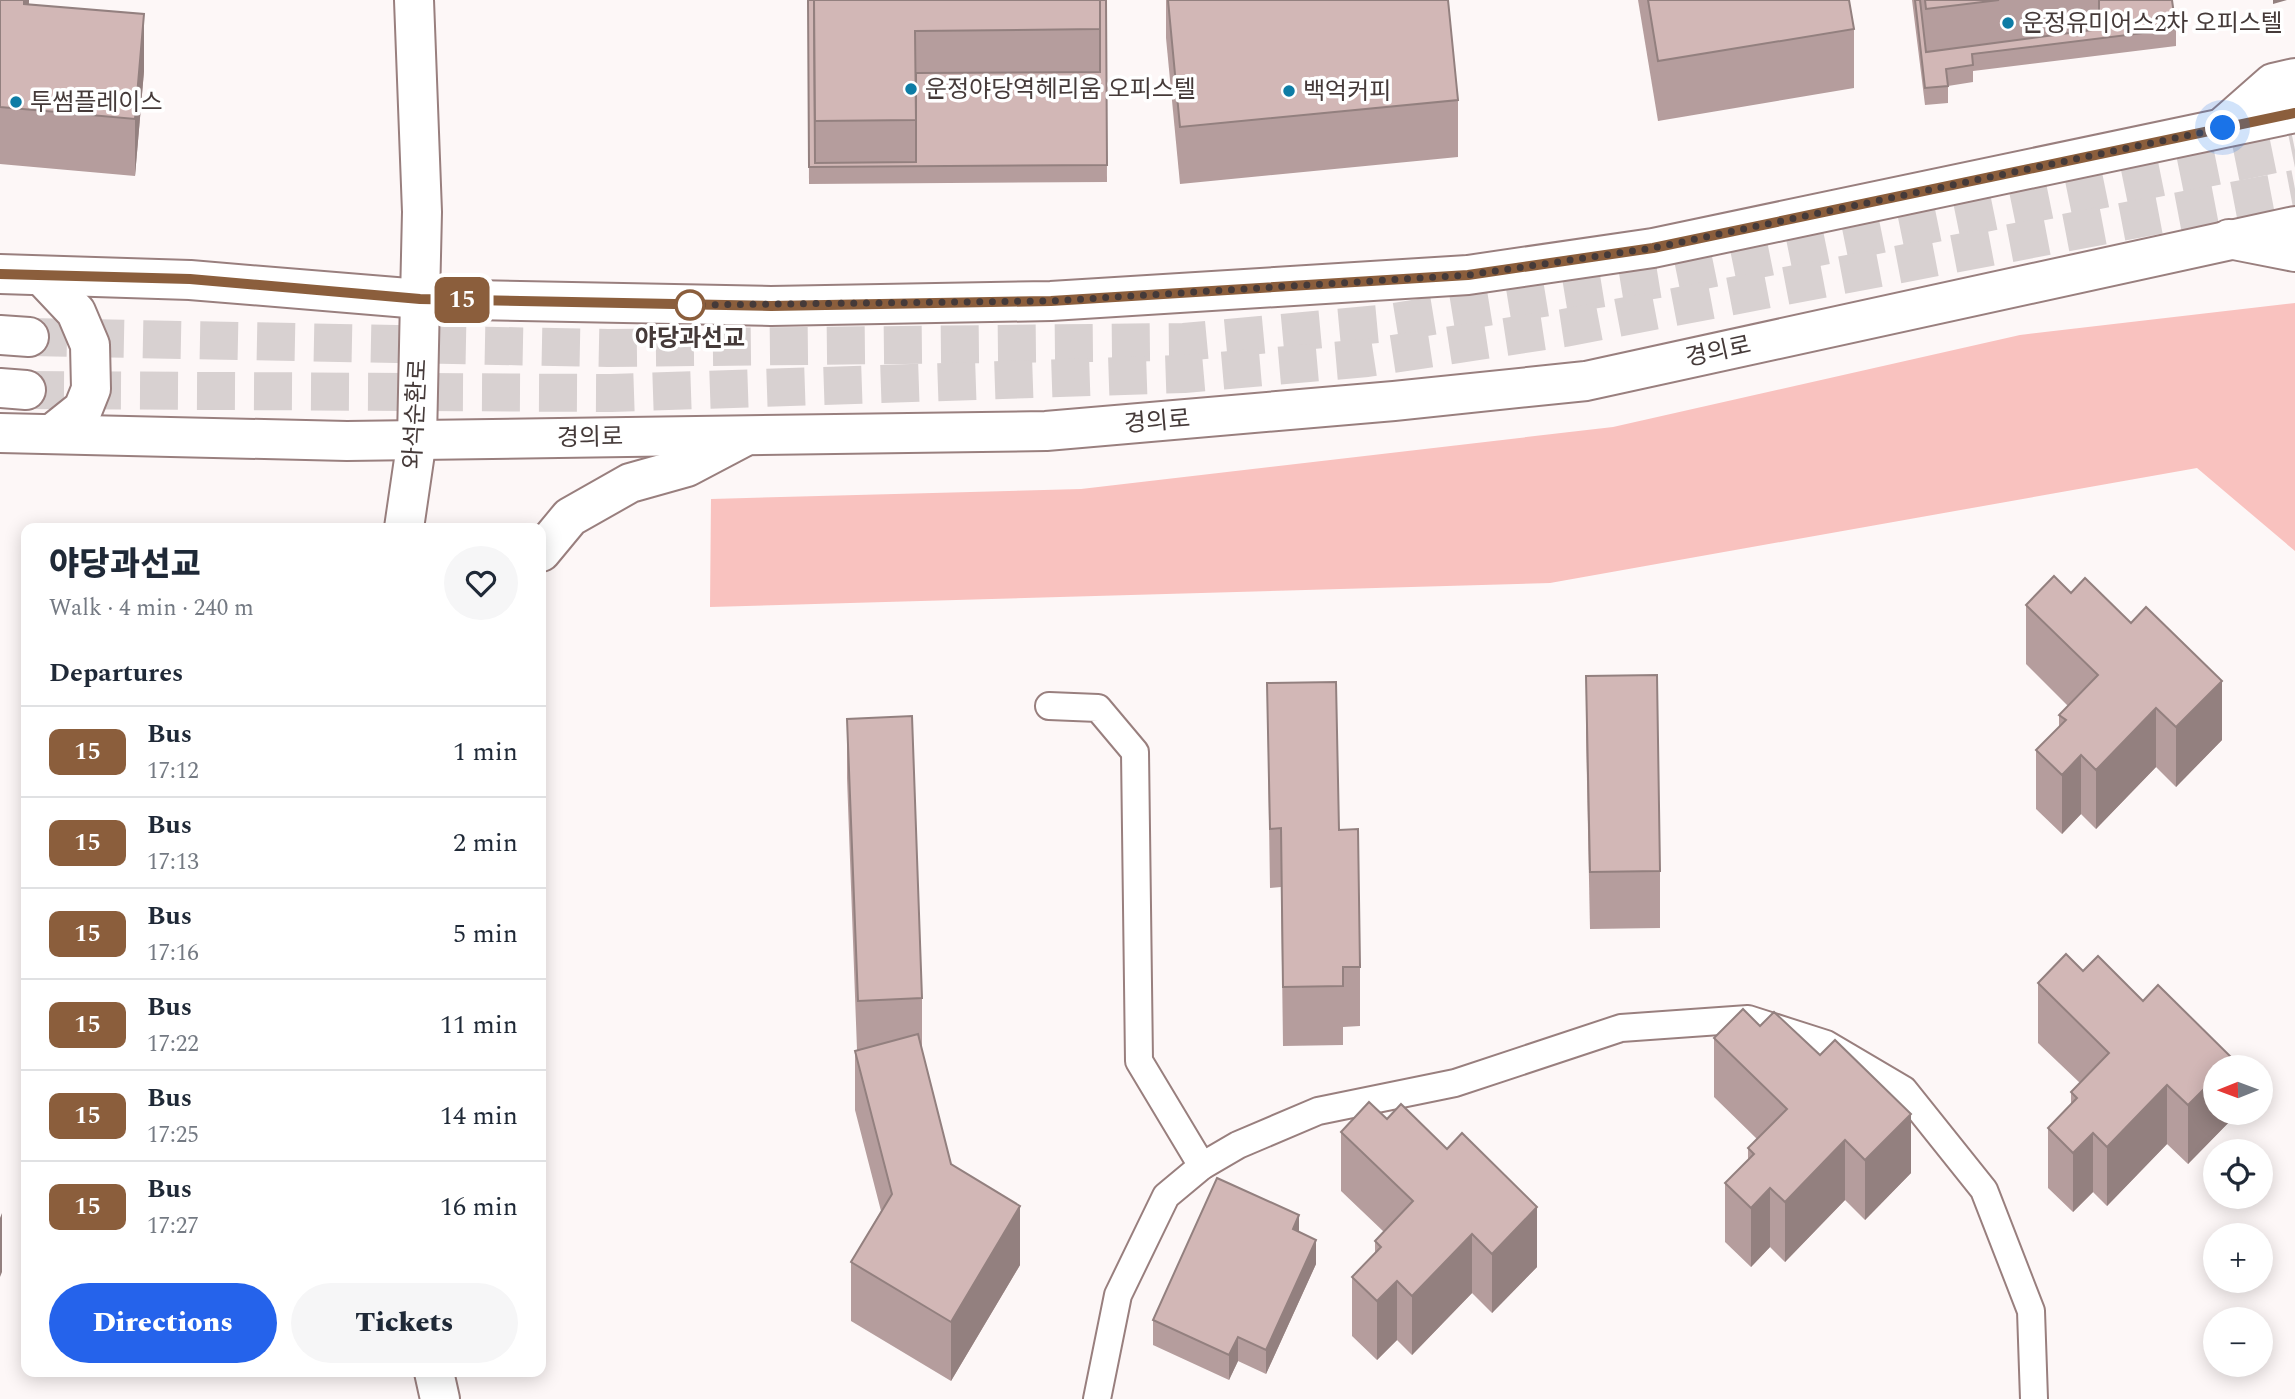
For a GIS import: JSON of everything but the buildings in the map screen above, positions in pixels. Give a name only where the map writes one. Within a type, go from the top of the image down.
[{"type":"main road","name":"와석순환로","points":[[405,523],[417,439],[422,212],[414,0]]},
{"type":"main road","points":[[2223,128],[2273,83],[2295,78]]},
{"type":"main road","points":[[0,274],[190,279],[420,299],[771,306],[1051,301],[1468,275],[1653,248],[2295,113]]},
{"type":"main road","name":"경의로","points":[[0,433],[347,441],[1046,431],[1394,401],[1586,381],[2295,226]]},
{"type":"main road","points":[[2229,239],[2295,253]]},
{"type":"main road","points":[[43,277],[76,312],[90,345],[91,389],[83,409],[53,433]]},
{"type":"main road","points":[[546,546],[570,517],[630,483],[687,467],[749,435]]},
{"type":"main road","points":[[435,1377],[440,1399]]},
{"type":"lane","points":[[1049,706],[1098,708],[1135,752],[1139,1060],[1202,1166]]},
{"type":"lane","points":[[1097,1399],[1118,1295],[1167,1196],[1202,1166],[1238,1145],[1318,1111],[1455,1083],[1621,1028],[1748,1019],[1826,1044],[1904,1090],[1984,1190],[2031,1311],[2034,1399]]},
{"type":"shaded area","points":[[2295,303],[2295,551],[2197,468],[1550,583],[710,607],[711,499],[1081,489],[1613,427],[2020,335]]},
{"type":"tunnel","points":[[29,337],[608,348],[1184,342],[1389,323],[1665,278],[2295,150]]},
{"type":"tunnel","points":[[26,390],[611,393],[1184,374],[1367,358],[1564,328],[2295,189]]},
{"type":"bus line","name":"15","points":[[0,274],[190,279],[420,299],[771,306],[1051,301],[1468,275],[1653,248],[2295,113]]},
{"type":"place","name":"운정유미어스2차 오피스텔","points":[[2008,23]]},
{"type":"place","name":"운정야당역헤리움 오피스텔","points":[[911,89]]},
{"type":"place","name":"백억커피","points":[[1289,91]]},
{"type":"place","name":"투썸플레이스","points":[[16,102]]},
{"type":"place","name":"야당과선교","points":[[690,305]]},
{"type":"route","points":[[690,305],[1051,301],[1468,275],[1653,248],[2223,128]]}]
